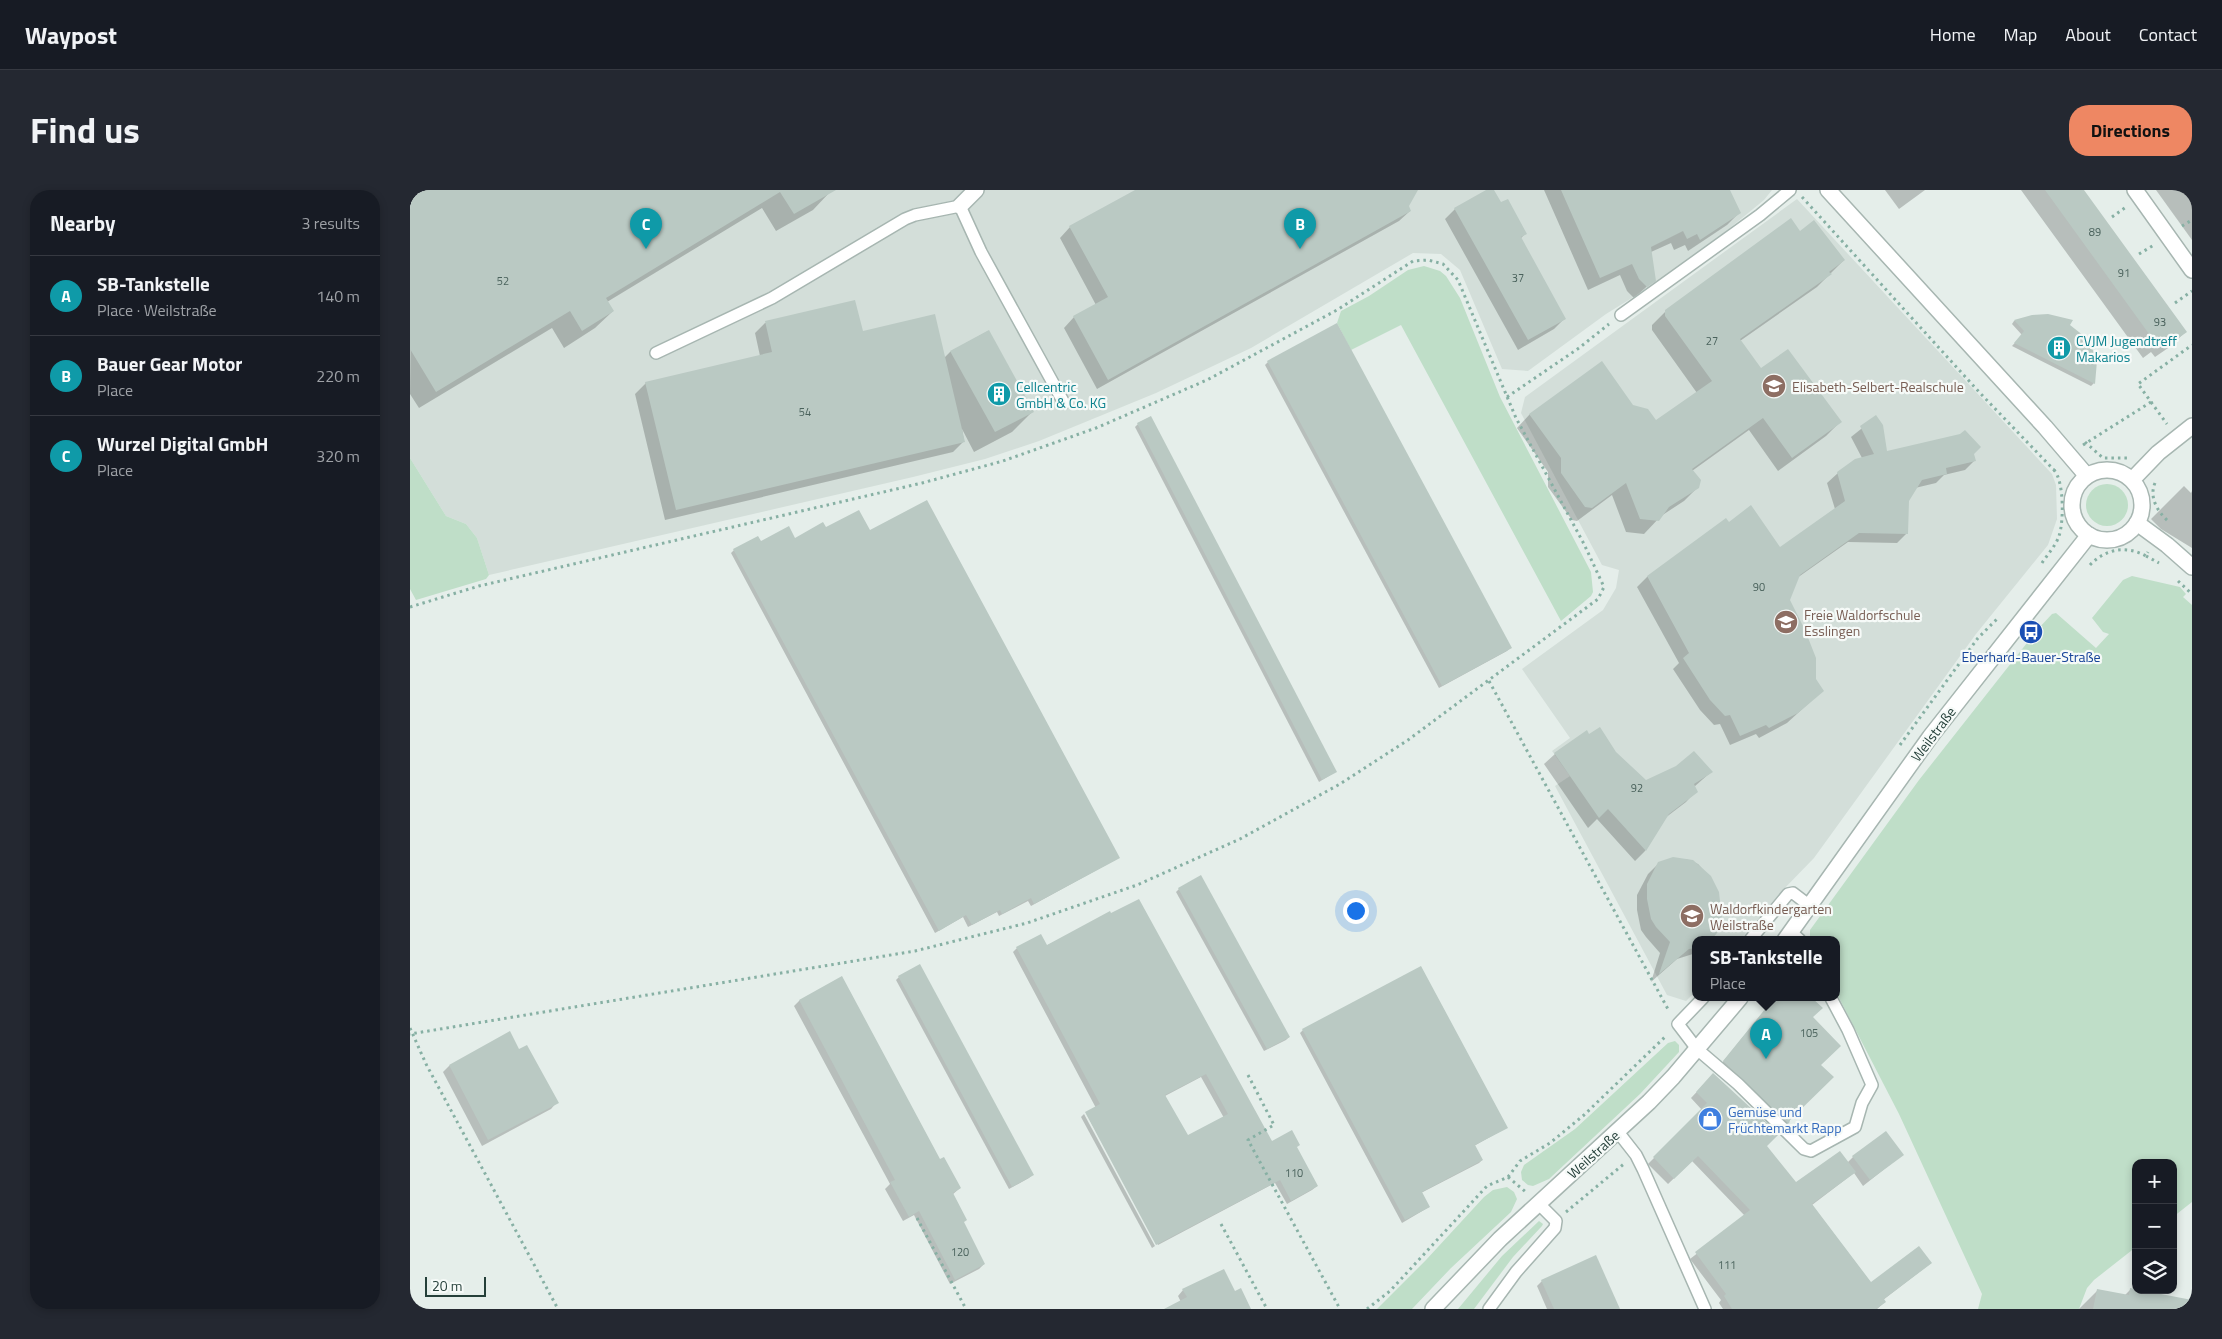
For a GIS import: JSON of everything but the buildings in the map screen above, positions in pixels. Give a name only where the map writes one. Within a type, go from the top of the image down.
[{"type":"street","points":[[960,206],[976,190]]},
{"type":"street","points":[[1828,190],[2045,427],[2086,476]]},
{"type":"street","points":[[2135,190],[2192,270]]},
{"type":"street","points":[[2132,480],[2158,453],[2192,426]]},
{"type":"street","points":[[2112,469],[2132,480],[2139,491],[2142,502],[2137,524],[2127,534],[2115,539],[2102,539],[2089,535],[2077,522],[2072,505],[2076,489],[2086,476],[2098,470],[2112,469]]},
{"type":"street","points":[[2137,524],[2167,545],[2192,567]]},
{"type":"street","name":"Weilstraße","points":[[1793,936],[1810,906],[1930,737],[2089,535]]},
{"type":"street","name":"Weilstraße","points":[[1436,1307],[1478,1262],[1538,1203],[1618,1132],[1673,1077],[1737,1001]]},
{"type":"lane","points":[[1621,315],[1760,215],[1790,190]]},
{"type":"lane","points":[[656,354],[772,298],[905,219],[915,215],[960,206],[978,246],[1064,403]]},
{"type":"lane","points":[[1753,936],[1788,894],[1792,893],[1810,906]]},
{"type":"lane","points":[[1700,1001],[1678,1024],[1697,1049],[1738,1084],[1804,1149],[1813,1150],[1855,1127],[1862,1103],[1872,1085],[1848,1030],[1833,1001]]},
{"type":"lane","points":[[1618,1132],[1636,1155],[1705,1309]]},
{"type":"lane","points":[[1489,1309],[1516,1272],[1555,1228],[1556,1221],[1554,1218],[1538,1203]]},
{"type":"path","points":[[410,607],[479,586],[913,485],[1029,453],[1136,412],[1207,380],[1337,310],[1404,265],[1421,259],[1443,264],[1458,280],[1516,418],[1584,544],[1604,587],[1598,599],[1489,681],[1390,752],[1340,784],[1266,826],[1202,858],[1137,885],[1035,921],[976,938],[915,951],[412,1034]]},
{"type":"path","points":[[2175,303],[2192,291]]},
{"type":"path","points":[[1507,398],[1621,315]]},
{"type":"path","points":[[2151,402],[2178,438]]},
{"type":"path","points":[[2037,570],[2056,542],[2060,529],[2060,483],[2058,475],[2054,470]]},
{"type":"path","points":[[1367,1309],[1390,1291],[1487,1186],[1508,1177],[1520,1161],[1550,1143],[1598,1103],[1678,1024],[1660,996],[1489,681]]},
{"type":"path","points":[[410,1028],[426,1064],[558,1309]]},
{"type":"path","points":[[1248,1075],[1274,1125],[1248,1140],[1340,1309]]},
{"type":"path","points":[[1554,1218],[1575,1206],[1636,1155]]},
{"type":"path","points":[[1508,1177],[1538,1203]]},
{"type":"path","points":[[917,1218],[966,1309]]},
{"type":"path","points":[[1221,1224],[1267,1309]]},
{"type":"shaded area","points":[[410,190],[1772,190],[1764,200],[1708,246],[1648,288],[1606,314],[1528,371],[1502,369],[1460,270],[1441,254],[1413,253],[1251,348],[1156,393],[1039,441],[985,459],[913,477],[489,575],[477,538],[466,524],[446,516],[410,458]]},
{"type":"shaded area","name":"Freie Waldorfschule Esslingen","points":[[1797,199],[2052,474],[2056,485],[2057,519],[2048,545],[1976,634],[1814,858],[1780,893],[1743,936],[1692,936],[1692,995],[1686,1001],[1667,995],[1555,786],[1570,776],[1552,751],[1570,738],[1522,669],[1603,610],[1616,588],[1619,570],[1602,565],[1521,413],[1525,397]]},
{"type":"green space","points":[[1424,266],[1440,271],[1446,276],[1460,298],[1500,397],[1591,572],[1593,592],[1591,596],[1561,621],[1401,325],[1351,350],[1337,323],[1341,311],[1369,296],[1408,270]]},
{"type":"green space","points":[[410,458],[446,516],[466,524],[477,538],[489,575],[486,579],[416,600],[410,589]]},
{"type":"green space","points":[[2107,484],[2122,490],[2128,505],[2122,520],[2107,526],[2092,520],[2086,505],[2092,490]]},
{"type":"green space","points":[[2132,576],[2180,587],[2186,594],[2183,597],[2192,605],[2192,1202],[2177,1214],[2177,1159],[2132,1159],[2132,1250],[2094,1280],[2087,1288],[2079,1309],[1978,1309],[1982,1294],[1899,1114],[1840,1000],[1840,936],[1810,936],[1810,930],[1919,780],[2038,629],[2052,614],[2056,613],[2096,648],[2109,634],[2103,632],[2092,618],[2123,580]]},
{"type":"green space","points":[[1675,1041],[1679,1045],[1679,1052],[1640,1094],[1549,1179],[1533,1186],[1528,1185],[1522,1180],[1521,1172],[1524,1165],[1575,1129],[1668,1043]]},
{"type":"green space","points":[[1507,1187],[1514,1192],[1517,1199],[1511,1212],[1451,1268],[1412,1309],[1377,1309],[1426,1260],[1484,1197],[1493,1190]]},
{"type":"green space","points":[[1539,1221],[1543,1224],[1542,1226],[1513,1257],[1474,1309],[1458,1309],[1502,1256]]},
{"type":"place","name":"Wurzel Digital GmbH","points":[[646,249]]},
{"type":"place","name":"Bauer Gear Motor","points":[[1300,249]]},
{"type":"place","name":"CVJM Jugendtreff Makarios","points":[[2059,348]]},
{"type":"place","name":"Elisabeth-Selbert-Realschule","points":[[1774,386]]},
{"type":"place","name":"Cellcentric GmbH & Co. KG","points":[[999,394]]},
{"type":"place","name":"Freie Waldorfschule Esslingen","points":[[1786,622]]},
{"type":"place","name":"Eberhard-Bauer-Straße","points":[[2031,632]]},
{"type":"place","name":"Waldorfkindergarten Weilstraße","points":[[1692,916]]},
{"type":"place","name":"SB-Tankstelle","points":[[1766,1059]]},
{"type":"place","name":"Gemüse und Früchtemarkt Rapp","points":[[1710,1119]]}]
